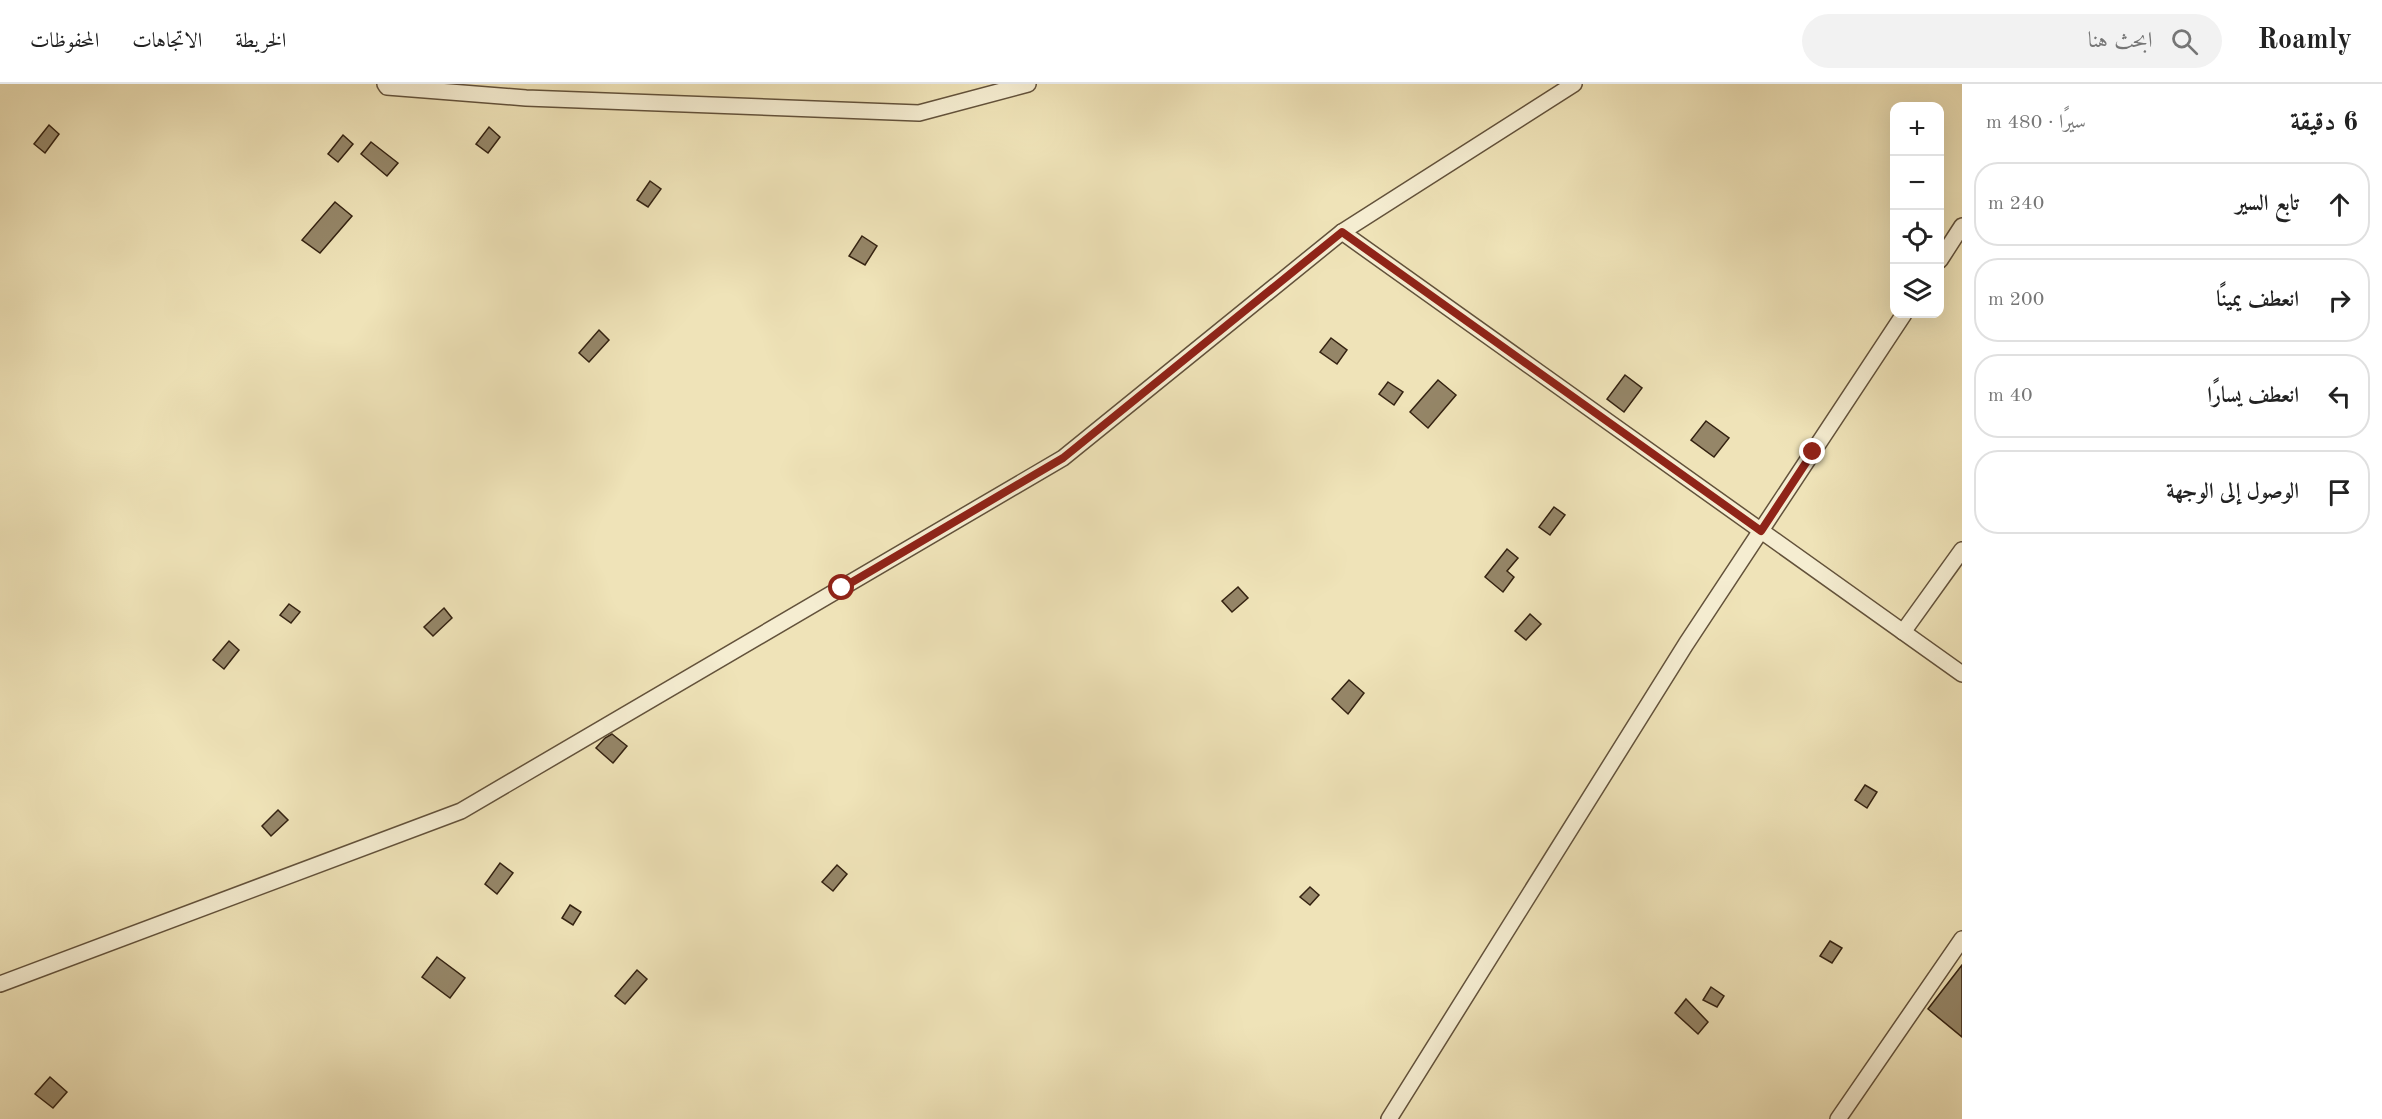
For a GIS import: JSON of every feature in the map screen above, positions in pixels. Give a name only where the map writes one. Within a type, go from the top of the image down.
[{"type":"street","points":[[385,84],[387,87],[526,98],[919,113],[1028,84]]},
{"type":"street","points":[[0,984],[461,811],[1063,458],[1342,232],[1574,84]]},
{"type":"street","points":[[1944,254],[1962,226]]},
{"type":"street","points":[[1342,232],[1962,674]]},
{"type":"street","points":[[1389,1119],[1686,644],[1901,318]]},
{"type":"street","points":[[1903,632],[1962,550]]},
{"type":"street","points":[[1838,1119],[1962,939]]},
{"type":"building","points":[[49,125],[59,134],[45,153],[34,144]]},
{"type":"building","points":[[489,127],[500,137],[488,153],[476,144]]},
{"type":"building","points":[[343,135],[353,144],[338,162],[328,154]]},
{"type":"building","points":[[371,142],[398,163],[387,176],[361,154]]},
{"type":"building","points":[[650,181],[661,189],[648,207],[637,200]]},
{"type":"building","points":[[335,202],[352,216],[320,253],[302,240]]},
{"type":"building","points":[[862,236],[877,246],[865,265],[849,256]]},
{"type":"building","points":[[599,330],[609,340],[589,362],[579,353]]},
{"type":"building","points":[[1331,338],[1347,350],[1337,364],[1320,352]]},
{"type":"building","points":[[1625,375],[1642,388],[1624,412],[1607,399]]},
{"type":"building","points":[[1438,380],[1456,395],[1428,428],[1410,412]]},
{"type":"building","points":[[1388,382],[1403,392],[1394,405],[1379,394]]},
{"type":"building","points":[[1706,421],[1729,438],[1714,457],[1691,440]]},
{"type":"building","points":[[1554,507],[1565,515],[1550,535],[1539,527]]},
{"type":"building","points":[[1507,549],[1518,558],[1507,571],[1514,577],[1503,592],[1485,577]]},
{"type":"building","points":[[1238,587],[1248,598],[1232,612],[1222,601]]},
{"type":"building","points":[[289,604],[300,612],[291,623],[280,615]]},
{"type":"building","points":[[444,608],[452,618],[433,636],[424,627]]},
{"type":"building","points":[[1530,614],[1541,624],[1526,640],[1515,631]]},
{"type":"building","points":[[229,641],[239,650],[224,669],[213,660]]},
{"type":"building","points":[[1349,680],[1364,693],[1348,714],[1332,699]]},
{"type":"building","points":[[612,734],[627,746],[613,763],[596,748]]},
{"type":"building","points":[[1865,785],[1877,792],[1867,808],[1855,800]]},
{"type":"building","points":[[278,810],[288,820],[271,836],[262,826]]},
{"type":"building","points":[[500,863],[513,873],[497,894],[485,884]]},
{"type":"building","points":[[837,865],[847,874],[833,891],[822,882]]},
{"type":"building","points":[[1310,887],[1319,895],[1310,905],[1300,897]]},
{"type":"building","points":[[570,905],[581,912],[573,925],[562,918]]},
{"type":"building","points":[[1830,941],[1842,948],[1832,963],[1820,956]]},
{"type":"building","points":[[437,957],[465,978],[450,998],[422,977]]},
{"type":"building","points":[[1962,965],[1962,1037],[1928,1009]]},
{"type":"building","points":[[637,970],[647,979],[625,1004],[615,996]]},
{"type":"building","points":[[1711,987],[1724,996],[1717,1007],[1703,1000]]},
{"type":"building","points":[[1686,999],[1708,1022],[1698,1034],[1675,1013]]},
{"type":"building","points":[[50,1077],[67,1092],[53,1108],[35,1094]]},
{"type":"route","points":[[842,588],[1063,458],[1342,232],[1761,531],[1813,452]]}]
